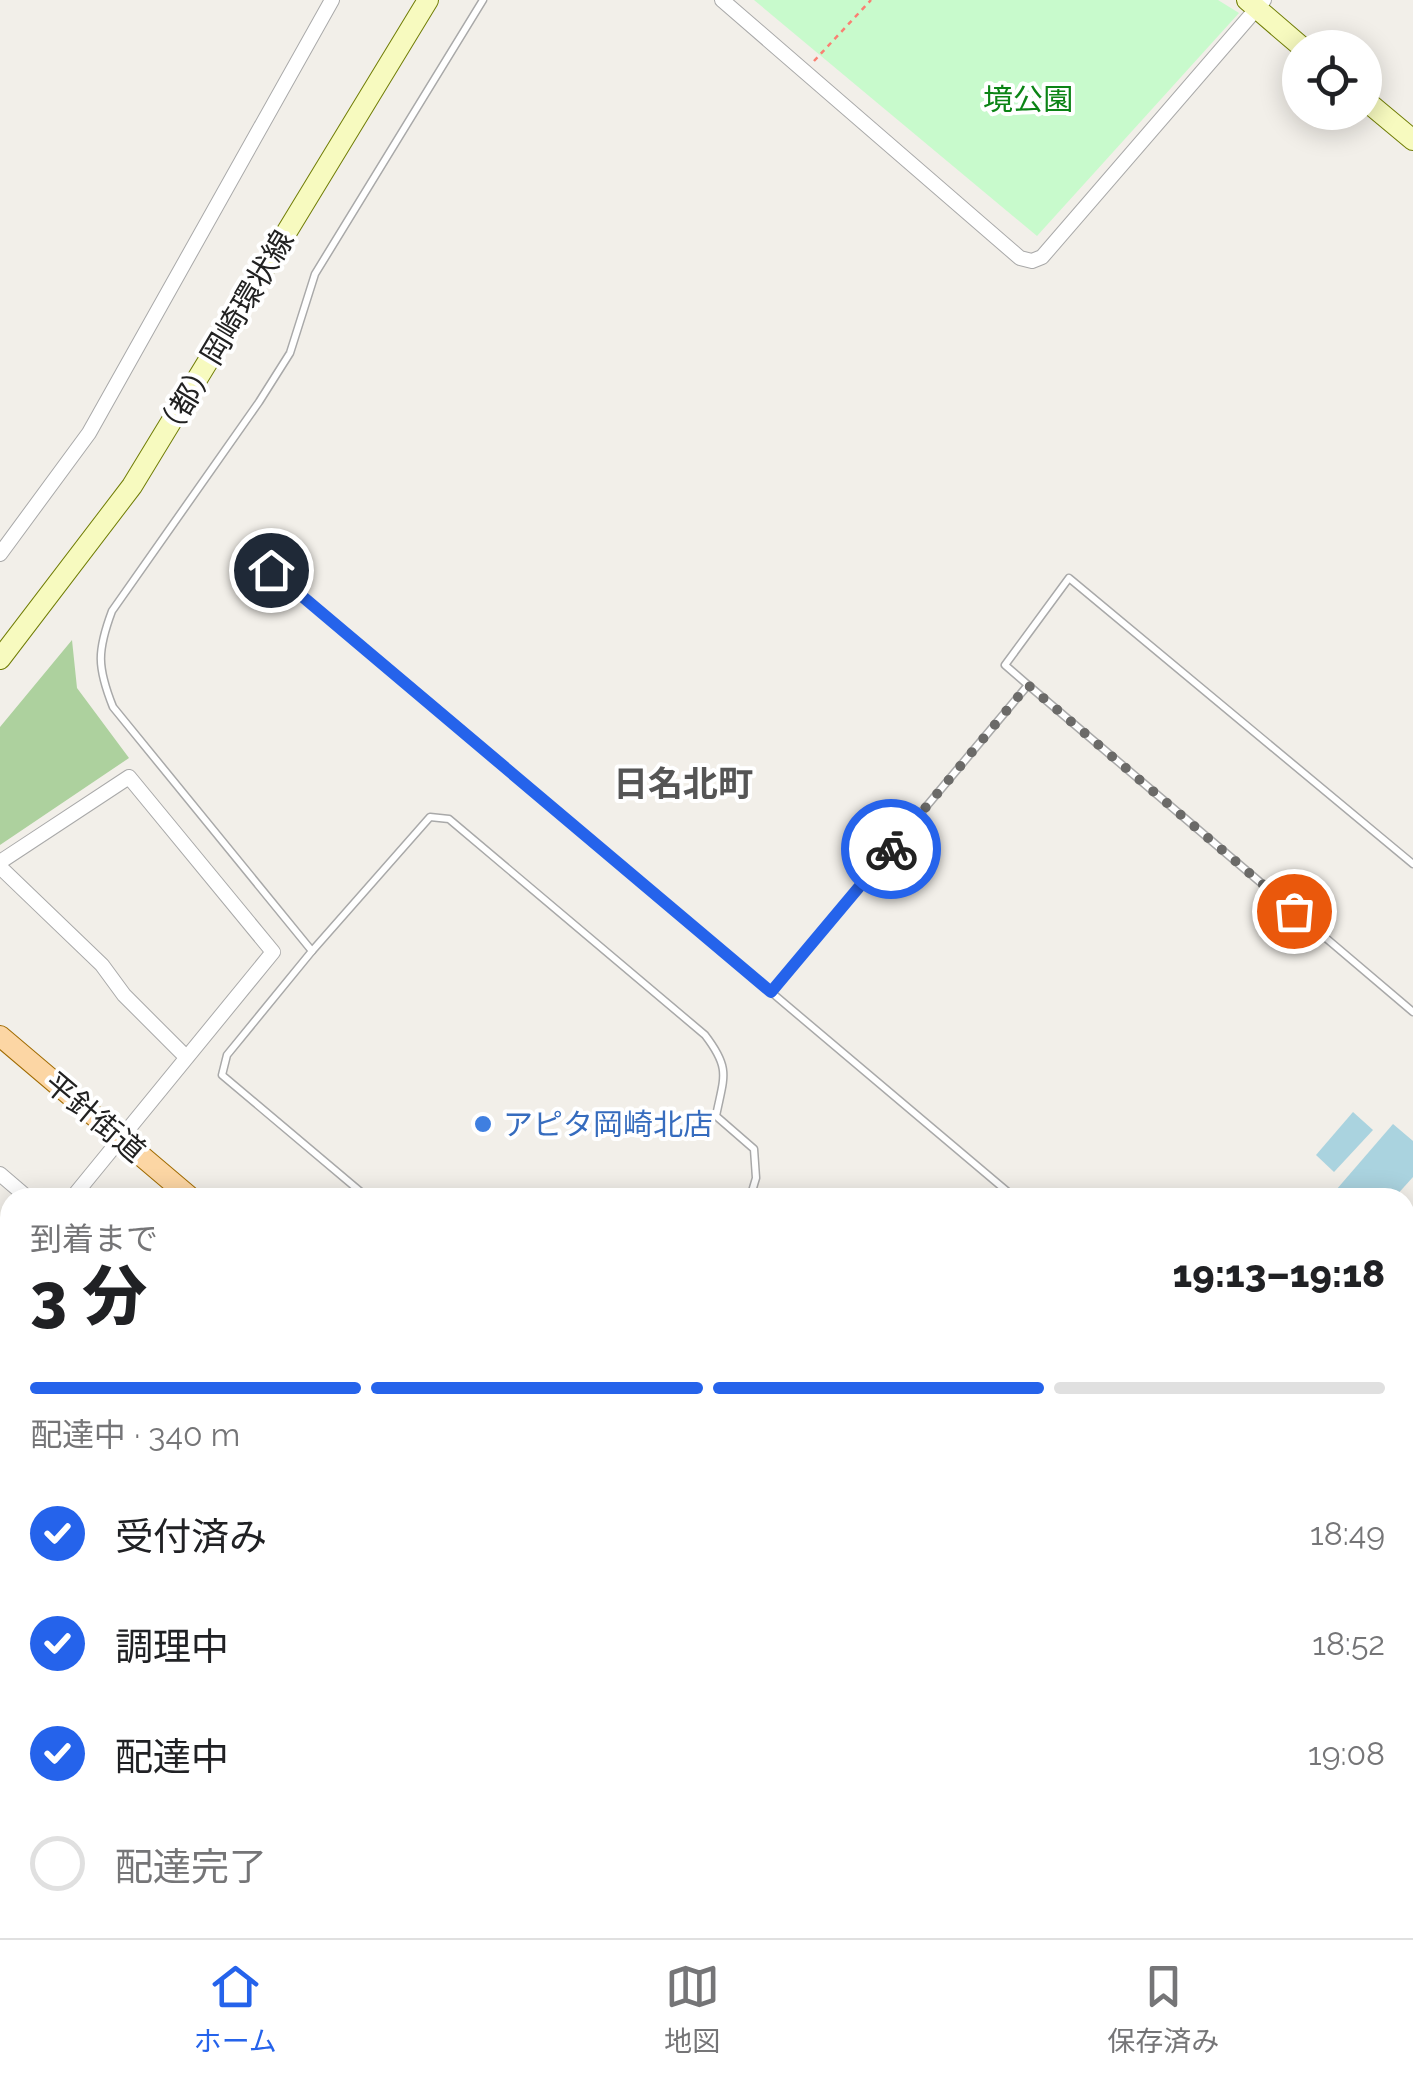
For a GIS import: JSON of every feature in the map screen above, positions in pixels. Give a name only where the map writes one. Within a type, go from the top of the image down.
[{"type":"main road","name":"平針街道","points":[[0,1036],[180,1188]]},
{"type":"street","points":[[0,554],[89,432],[332,0]]},
{"type":"street","name":"（都）岡崎環状線","points":[[0,659],[132,486],[428,0]]},
{"type":"street","points":[[722,0],[1020,258],[1032,261],[1042,257],[1256,3],[1284,30]]},
{"type":"street","points":[[1382,114],[1413,140]]},
{"type":"street","points":[[80,1188],[273,952],[128,777],[0,865],[102,965],[124,995],[186,1057]]},
{"type":"lane","points":[[312,951],[113,707],[100,674],[100,642],[112,611],[290,353],[314,274],[484,0]]},
{"type":"lane","points":[[271,570],[1003,1188]]},
{"type":"lane","points":[[1413,864],[1069,578],[1005,665],[1413,1012]]},
{"type":"lane","points":[[771,992],[1028,685]]},
{"type":"lane","points":[[356,1188],[222,1074],[227,1055],[430,817],[449,819],[705,1034],[722,1057],[724,1075],[716,1116],[754,1149],[753,1188]]},
{"type":"path","points":[[814,61],[871,0]]},
{"type":"green space","name":"境公園","points":[[754,0],[1218,0],[1239,13],[1037,236]]},
{"type":"green space","points":[[72,640],[77,688],[129,758],[0,845],[0,727]]},
{"type":"water","points":[[1353,1112],[1373,1130],[1334,1172],[1316,1155]]},
{"type":"water","points":[[1393,1124],[1413,1141],[1413,1177],[1403,1188],[1338,1188]]},
{"type":"way so far","points":[[891,849],[1028,685],[1294,911]]},
{"type":"place","name":"アピタ岡崎北店","points":[[483,1124]]},
{"type":"district","name":"日名北町","points":[[683,783]]},
{"type":"route","points":[[271,570],[771,992],[891,849]]}]
